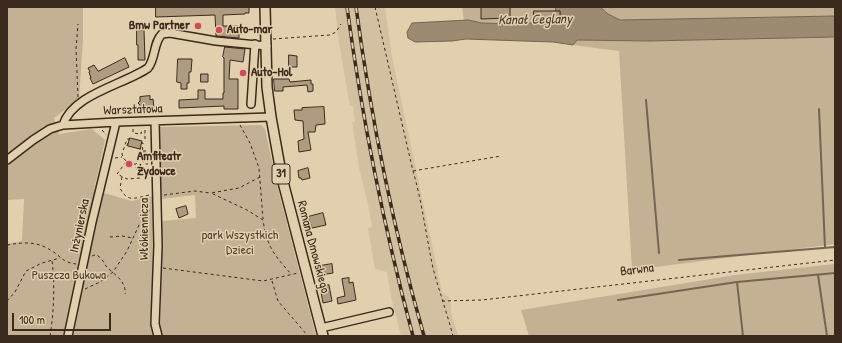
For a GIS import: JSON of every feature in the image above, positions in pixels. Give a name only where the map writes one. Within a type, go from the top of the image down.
[{"type":"main road","name":"Romana Dmowskiego","points":[[265,7],[268,87],[271,117],[282,178],[322,332]]},
{"type":"street","points":[[63,125],[68,114],[78,105],[148,68],[152,63],[159,36],[165,33],[221,42],[255,44],[267,42]]},
{"type":"street","points":[[251,104],[255,44]]},
{"type":"street","name":"Warsztatowa","points":[[7,160],[50,129],[63,125],[271,117]]},
{"type":"street","name":"Włókiennicza","points":[[155,121],[157,206],[156,324],[158,336]]},
{"type":"street","name":"Inżynierska","points":[[68,336],[116,122]]},
{"type":"street","points":[[322,332],[389,312]]},
{"type":"path","points":[[375,7],[412,171],[419,193],[433,267],[453,336]]},
{"type":"path","points":[[78,24],[76,49],[78,105]]},
{"type":"path","points":[[267,42],[330,34],[336,32],[341,24]]},
{"type":"path","points":[[91,123],[104,132],[111,144]]},
{"type":"path","points":[[240,123],[255,155],[260,177],[265,232],[271,250],[292,275]]},
{"type":"path","points":[[135,127],[133,133],[141,134],[141,132],[145,134]]},
{"type":"path","points":[[141,128],[145,128],[145,139]]},
{"type":"path","points":[[127,146],[129,139],[127,139],[126,146],[123,150],[123,157],[126,162],[130,164],[136,164],[140,160],[143,143],[140,150]]},
{"type":"path","points":[[142,153],[147,153]]},
{"type":"path","points":[[412,171],[501,156]]},
{"type":"path","points":[[115,157],[123,157]]},
{"type":"path","points":[[140,160],[146,164],[155,163]]},
{"type":"path","points":[[126,162],[117,174],[131,179],[140,178],[136,164]]},
{"type":"path","points":[[122,177],[120,188],[125,196],[133,199],[144,196]]},
{"type":"path","points":[[165,194],[195,191],[211,193],[239,188],[260,177]]},
{"type":"path","points":[[211,193],[241,207],[263,220]]},
{"type":"path","points":[[78,291],[81,292],[100,282],[113,272],[128,251],[145,216],[157,206]]},
{"type":"path","points":[[110,237],[122,236],[134,239]]},
{"type":"path","points":[[7,245],[28,242],[42,245],[66,263],[84,263],[93,256],[98,255],[122,282],[126,290],[125,294]]},
{"type":"path","points":[[7,301],[16,292],[26,271],[42,263],[61,258]]},
{"type":"path","points":[[50,336],[53,300],[52,260]]},
{"type":"path","name":"Barwna","points":[[442,301],[497,298],[835,260]]},
{"type":"path","points":[[157,267],[265,281],[302,272]]},
{"type":"path","points":[[272,280],[278,301],[308,336]]},
{"type":"shaded area","points":[[335,7],[385,7],[392,57],[442,293],[449,297],[451,312],[458,336],[401,336],[391,297],[387,272],[375,269],[368,228],[372,227],[359,168],[352,122],[355,122],[353,106],[350,106],[339,43]]},
{"type":"shaded area","points":[[556,7],[600,7],[608,14],[620,20],[835,16],[835,37],[648,41],[577,40],[573,45],[553,42],[466,39],[415,42],[408,38],[407,32],[412,23],[468,20],[482,23],[510,24],[569,23],[569,17],[563,17],[563,20],[560,20],[560,11],[556,11]]},
{"type":"green space","name":"Puszcza Bukowa","points":[[7,7],[83,7],[83,40],[79,99],[54,118],[59,134],[92,129],[105,140],[94,190],[132,201],[152,196],[153,265],[150,325],[153,336],[7,336],[7,244],[22,241],[24,199],[7,200]]},
{"type":"green space","points":[[462,7],[556,7],[556,11],[560,11],[563,17],[570,17],[569,23],[482,23],[464,21]]},
{"type":"green space","points":[[600,7],[835,7],[835,16],[620,20],[608,14]]},
{"type":"green space","points":[[835,37],[835,244],[632,270],[619,51],[573,45],[577,40],[648,41]]},
{"type":"green space","name":"park Wszystkich Dzieci","points":[[261,125],[265,129],[278,189],[316,336],[162,336],[160,324],[162,221],[196,218],[195,195],[161,199],[159,127]]},
{"type":"green space","points":[[835,264],[835,336],[529,336],[521,310],[735,275]]},
{"type":"building","points":[[156,7],[249,7],[249,13],[223,15],[223,26],[239,26],[239,38],[216,36],[215,15],[156,17]]},
{"type":"building","points":[[510,7],[510,18],[481,19],[481,8]]},
{"type":"building","points":[[534,11],[560,11],[560,20],[534,21]]},
{"type":"building","points":[[137,30],[144,30],[145,60],[138,60]]},
{"type":"building","points":[[225,47],[245,49],[243,62],[230,60],[229,79],[238,79],[238,109],[224,109],[224,106],[179,108],[179,100],[198,99],[198,90],[205,90],[205,99],[223,99],[223,57]]},
{"type":"building","points":[[289,55],[297,56],[297,67],[289,67]]},
{"type":"building","points":[[125,58],[129,67],[93,84],[88,68],[94,65],[98,71]]},
{"type":"building","points":[[178,59],[192,59],[187,89],[181,89],[181,83],[177,82]]},
{"type":"building","points":[[201,74],[208,74],[208,82],[201,82]]},
{"type":"building","points":[[274,79],[289,79],[290,82],[311,80],[311,84],[313,84],[313,91],[308,92],[307,85],[283,87],[283,91],[275,91]]},
{"type":"building","points":[[150,96],[150,100],[153,99],[154,108],[140,109],[140,105],[138,103],[140,101],[140,97]]},
{"type":"building","points":[[324,107],[325,124],[316,125],[315,132],[308,132],[311,150],[299,152],[298,141],[304,139],[303,121],[295,120],[294,110]]},
{"type":"building","points":[[130,138],[142,141],[140,149],[128,146]]},
{"type":"building","points":[[308,168],[310,178],[302,180],[299,178],[298,171]]},
{"type":"building","points":[[186,206],[188,214],[179,218],[176,209]]},
{"type":"building","points":[[323,213],[326,225],[312,228],[308,217]]},
{"type":"building","points":[[332,264],[333,273],[321,275],[320,266]]},
{"type":"building","points":[[349,278],[349,283],[353,282],[356,300],[338,304],[337,298],[345,296],[342,279]]},
{"type":"building","points":[[329,285],[332,301],[323,303],[320,287]]},
{"type":"waterway","points":[[646,100],[659,253]]},
{"type":"waterway","points":[[819,109],[825,248]]},
{"type":"waterway","points":[[679,260],[835,247]]},
{"type":"waterway","points":[[618,300],[737,282],[835,273]]},
{"type":"waterway","points":[[818,275],[827,336]]},
{"type":"waterway","points":[[737,282],[743,336]]},
{"type":"railway","points":[[347,7],[367,131],[383,214],[413,336]]},
{"type":"railway","points":[[356,7],[384,173],[402,255],[424,336]]},
{"type":"place","name":"Bmw Partner","points":[[198,26]]},
{"type":"place","name":"Auto-mar","points":[[219,30]]},
{"type":"place","name":"Auto-Hol","points":[[243,73]]},
{"type":"place","name":"Amfiteatr Żydowce","points":[[129,164]]},
{"type":"water label","name":"Kanał Ceglany","points":[[535,20]]}]
